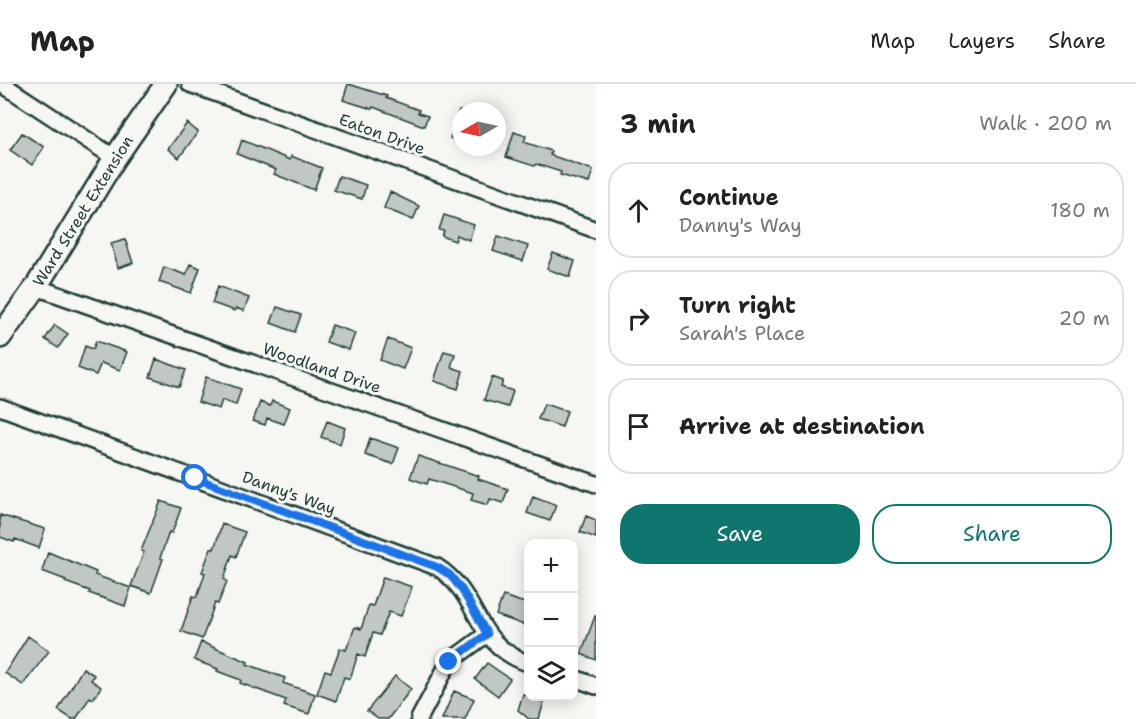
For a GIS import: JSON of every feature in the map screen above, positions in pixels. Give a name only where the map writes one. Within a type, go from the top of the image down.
[{"type":"street","points":[[2,84],[115,158]]},
{"type":"street","name":"Ward Street Extension","points":[[0,338],[36,286],[115,158],[166,84]]},
{"type":"street","name":"Eaton Drive","points":[[190,84],[596,230]]},
{"type":"street","name":"Woodland Drive","points":[[36,286],[596,484]]},
{"type":"street","name":"Danny's Way","points":[[0,407],[437,567],[450,575],[462,590],[487,634],[501,650],[524,661]]},
{"type":"street","points":[[419,719],[449,662],[487,634]]},
{"type":"street","points":[[578,680],[596,686]]},
{"type":"building","points":[[348,84],[387,96],[386,98],[419,110],[418,113],[428,116],[424,126],[373,107],[372,109],[343,100]]},
{"type":"building","points":[[187,123],[198,132],[179,158],[168,149]]},
{"type":"building","points":[[514,132],[526,136],[524,142],[551,151],[550,155],[593,170],[589,183],[560,175],[561,172],[536,164],[534,166],[506,157]]},
{"type":"building","points":[[22,133],[44,147],[32,165],[10,150]]},
{"type":"building","points":[[242,140],[290,160],[291,156],[322,168],[314,190],[274,174],[276,170],[237,154]]},
{"type":"building","points":[[339,176],[366,185],[362,199],[334,190]]},
{"type":"building","points":[[390,192],[419,206],[413,220],[384,208]]},
{"type":"building","points":[[444,215],[474,225],[469,240],[457,235],[455,241],[442,236],[444,231],[439,230]]},
{"type":"building","points":[[498,236],[528,246],[523,261],[493,251]]},
{"type":"building","points":[[125,239],[133,263],[118,268],[111,243]]},
{"type":"building","points":[[553,253],[575,261],[570,277],[547,269]]},
{"type":"building","points":[[190,264],[200,268],[191,293],[159,282],[164,267],[186,275]]},
{"type":"building","points":[[218,286],[249,298],[244,311],[236,308],[235,311],[212,303]]},
{"type":"building","points":[[277,307],[301,315],[295,332],[271,323]]},
{"type":"building","points":[[55,325],[68,334],[58,348],[45,339]]},
{"type":"building","points":[[332,325],[355,333],[349,350],[326,342]]},
{"type":"building","points":[[388,339],[411,348],[403,369],[380,360]]},
{"type":"building","points":[[96,341],[127,352],[120,370],[101,363],[96,375],[78,368],[85,346],[93,349]]},
{"type":"building","points":[[444,351],[455,354],[451,367],[463,371],[458,389],[434,381]]},
{"type":"building","points":[[156,359],[186,370],[179,387],[150,377]]},
{"type":"building","points":[[206,377],[241,389],[236,405],[222,400],[219,409],[198,402]]},
{"type":"building","points":[[492,377],[503,381],[501,387],[513,391],[508,407],[484,400]]},
{"type":"building","points":[[272,401],[290,408],[284,424],[267,418],[265,425],[253,421],[260,402],[270,406]]},
{"type":"building","points":[[544,404],[567,411],[562,427],[538,419]]},
{"type":"building","points":[[327,421],[345,428],[340,444],[321,437]]},
{"type":"building","points":[[370,438],[399,448],[393,464],[365,455]]},
{"type":"building","points":[[418,456],[479,476],[478,479],[508,489],[503,503],[490,499],[488,505],[471,500],[473,493],[429,479],[427,484],[410,478]]},
{"type":"building","points":[[533,496],[556,505],[550,521],[527,513]]},
{"type":"building","points":[[161,501],[181,508],[172,533],[169,532],[160,558],[163,559],[151,593],[131,586],[144,552],[141,551]]},
{"type":"building","points":[[0,515],[45,529],[39,548],[15,539],[14,542],[0,537]]},
{"type":"building","points":[[586,516],[596,520],[596,538],[580,532]]},
{"type":"building","points":[[222,524],[245,532],[236,557],[232,555],[224,579],[227,581],[218,604],[215,603],[202,639],[181,631],[193,596],[197,597],[205,573],[202,572],[211,548],[214,549]]},
{"type":"building","points":[[48,552],[96,572],[95,575],[131,588],[125,606],[89,593],[90,591],[42,571]]},
{"type":"building","points":[[383,577],[412,587],[401,616],[389,612],[380,635],[373,633],[365,657],[358,654],[350,679],[344,677],[336,701],[317,694],[325,670],[331,672],[340,648],[346,650],[355,627],[361,629],[369,605],[373,606]]},
{"type":"building","points":[[503,596],[524,603],[524,625],[496,615]]},
{"type":"building","points":[[596,617],[596,660],[581,654]]},
{"type":"building","points":[[28,636],[49,651],[23,685],[5,673]]},
{"type":"building","points":[[201,642],[248,662],[247,664],[285,678],[283,683],[315,694],[309,714],[284,706],[286,700],[240,683],[241,680],[194,660]]},
{"type":"building","points":[[487,663],[510,679],[498,696],[475,679]]},
{"type":"building","points":[[83,668],[94,675],[91,680],[101,687],[93,699],[90,697],[76,719],[72,719],[58,710]]},
{"type":"building","points":[[395,676],[411,689],[388,719],[378,719],[367,711]]},
{"type":"building","points":[[454,691],[474,699],[465,719],[442,719]]},
{"type":"building","points":[[523,694],[524,701],[544,702],[539,719],[529,719],[518,710]]},
{"type":"route","points":[[195,478],[361,537],[437,567],[450,575],[462,590],[487,634],[449,662]]}]
